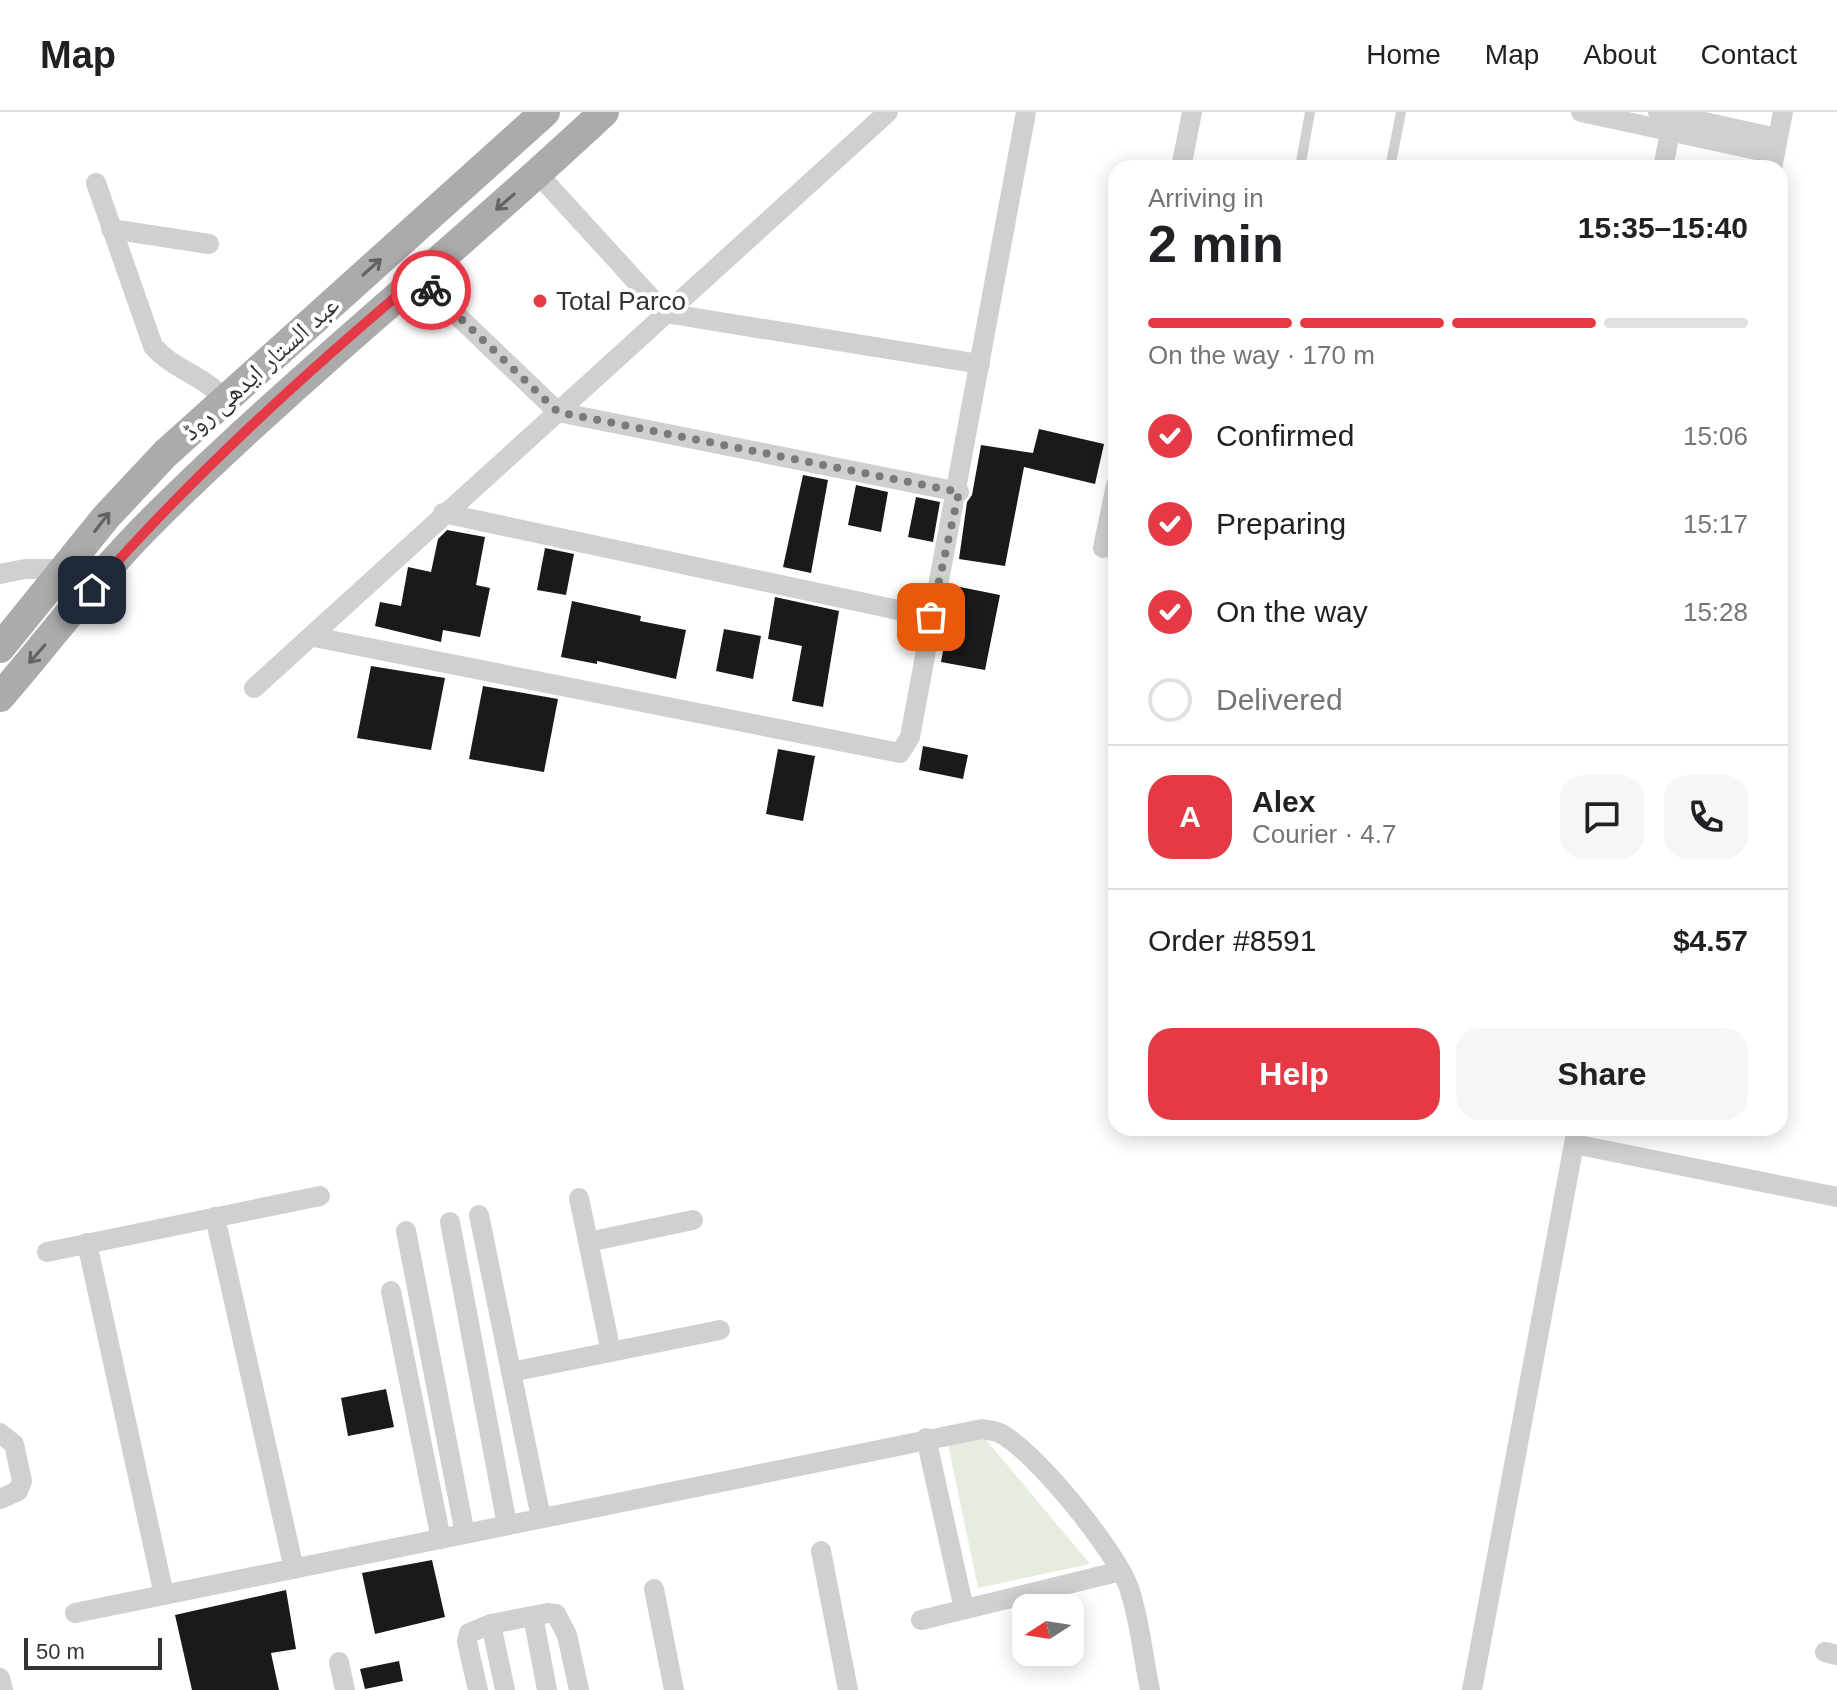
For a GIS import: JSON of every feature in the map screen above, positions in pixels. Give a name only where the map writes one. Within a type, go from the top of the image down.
[{"type":"main road","name":"عبد الستار ایدھی روڈ","points":[[0,648],[106,517],[224,399],[545,112]]},
{"type":"main road","name":"عبد الستار ایدھی روڈ","points":[[0,697],[177,497],[604,112]]},
{"type":"main road","points":[[67,569],[92,590]]},
{"type":"street","points":[[254,688],[314,637],[443,513],[888,112]]},
{"type":"street","points":[[314,637],[900,753],[910,737],[931,617],[959,492],[1026,112]]},
{"type":"street","points":[[1183,160],[1192,112]]},
{"type":"street","points":[[1581,112],[1669,117],[1775,153],[1783,112]]},
{"type":"street","points":[[1664,160],[1669,117]]},
{"type":"street","points":[[538,174],[665,313],[980,364]]},
{"type":"street","points":[[96,183],[153,346],[175,365],[215,388],[224,399]]},
{"type":"street","points":[[111,229],[209,244]]},
{"type":"street","points":[[418,278],[558,412],[959,492]]},
{"type":"street","points":[[443,513],[931,617]]},
{"type":"street","points":[[1103,548],[1108,524]]},
{"type":"street","points":[[0,574],[25,569],[67,569]]},
{"type":"street","points":[[1472,1690],[1575,1136],[1837,1197]]},
{"type":"street","points":[[47,1252],[320,1196]]},
{"type":"street","points":[[579,1198],[611,1352]]},
{"type":"street","points":[[479,1215],[541,1518]]},
{"type":"street","points":[[215,1217],[294,1569]]},
{"type":"street","points":[[588,1242],[693,1220]]},
{"type":"street","points":[[450,1222],[507,1525]]},
{"type":"street","points":[[406,1231],[465,1534]]},
{"type":"street","points":[[87,1243],[164,1595]]},
{"type":"street","points":[[391,1291],[441,1539]]},
{"type":"street","points":[[511,1372],[720,1330]]},
{"type":"street","points":[[75,1613],[982,1429],[1000,1433],[1075,1505],[1121,1571],[1129,1588],[1148,1682],[1160,1690]]},
{"type":"street","points":[[0,1433],[14,1444],[22,1481],[18,1491],[0,1499]]},
{"type":"street","points":[[926,1438],[964,1609]]},
{"type":"street","points":[[821,1551],[848,1690]]},
{"type":"street","points":[[921,1620],[1121,1571]]},
{"type":"street","points":[[654,1589],[674,1690]]},
{"type":"street","points":[[478,1690],[467,1642],[469,1633],[491,1624],[556,1614],[567,1635],[579,1690]]},
{"type":"street","points":[[533,1616],[547,1690]]},
{"type":"street","points":[[491,1624],[505,1690]]},
{"type":"street","points":[[339,1662],[345,1690]]},
{"type":"street","points":[[0,1678],[3,1690]]},
{"type":"lane","points":[[1301,160],[1310,112]]},
{"type":"lane","points":[[1392,160],[1401,112]]},
{"type":"shaded area","points":[[983,1436],[1090,1564],[978,1588],[948,1444]]},
{"type":"building","points":[[1039,429],[1104,444],[1095,484],[1024,467],[1005,566],[959,559],[967,502],[972,495],[981,445],[1033,453]]},
{"type":"building","points":[[803,475],[828,480],[811,573],[783,567]]},
{"type":"building","points":[[856,485],[888,492],[881,532],[848,525]]},
{"type":"building","points":[[916,497],[940,502],[933,542],[908,537]]},
{"type":"building","points":[[447,530],[485,537],[476,585],[490,588],[480,637],[443,630],[441,642],[375,626],[380,602],[401,606],[408,567],[431,572],[438,539]]},
{"type":"building","points":[[545,548],[574,554],[566,595],[537,590]]},
{"type":"building","points":[[955,586],[1000,595],[985,670],[941,662]]},
{"type":"building","points":[[775,597],[839,611],[823,707],[792,701],[802,646],[768,639]]},
{"type":"building","points":[[572,601],[641,616],[640,621],[686,630],[676,679],[597,661],[597,664],[561,657]]},
{"type":"building","points":[[724,629],[761,636],[753,679],[716,671]]},
{"type":"building","points":[[371,666],[445,678],[431,750],[357,738]]},
{"type":"building","points":[[483,686],[558,699],[544,772],[469,759]]},
{"type":"building","points":[[923,746],[968,755],[963,779],[919,770]]},
{"type":"building","points":[[778,749],[815,756],[803,821],[766,814]]},
{"type":"building","points":[[386,1389],[394,1427],[348,1436],[341,1398]]},
{"type":"building","points":[[432,1560],[445,1617],[375,1634],[362,1573]]},
{"type":"building","points":[[286,1590],[296,1649],[271,1653],[279,1690],[192,1690],[175,1615]]},
{"type":"building","points":[[399,1661],[403,1681],[365,1689],[360,1669]]},
{"type":"way so far","points":[[431,290],[558,412],[959,492],[931,617]]},
{"type":"place","name":"Total Parco","points":[[540,301]]},
{"type":"route","points":[[92,590],[151,521],[365,322],[418,278],[431,290]]}]
